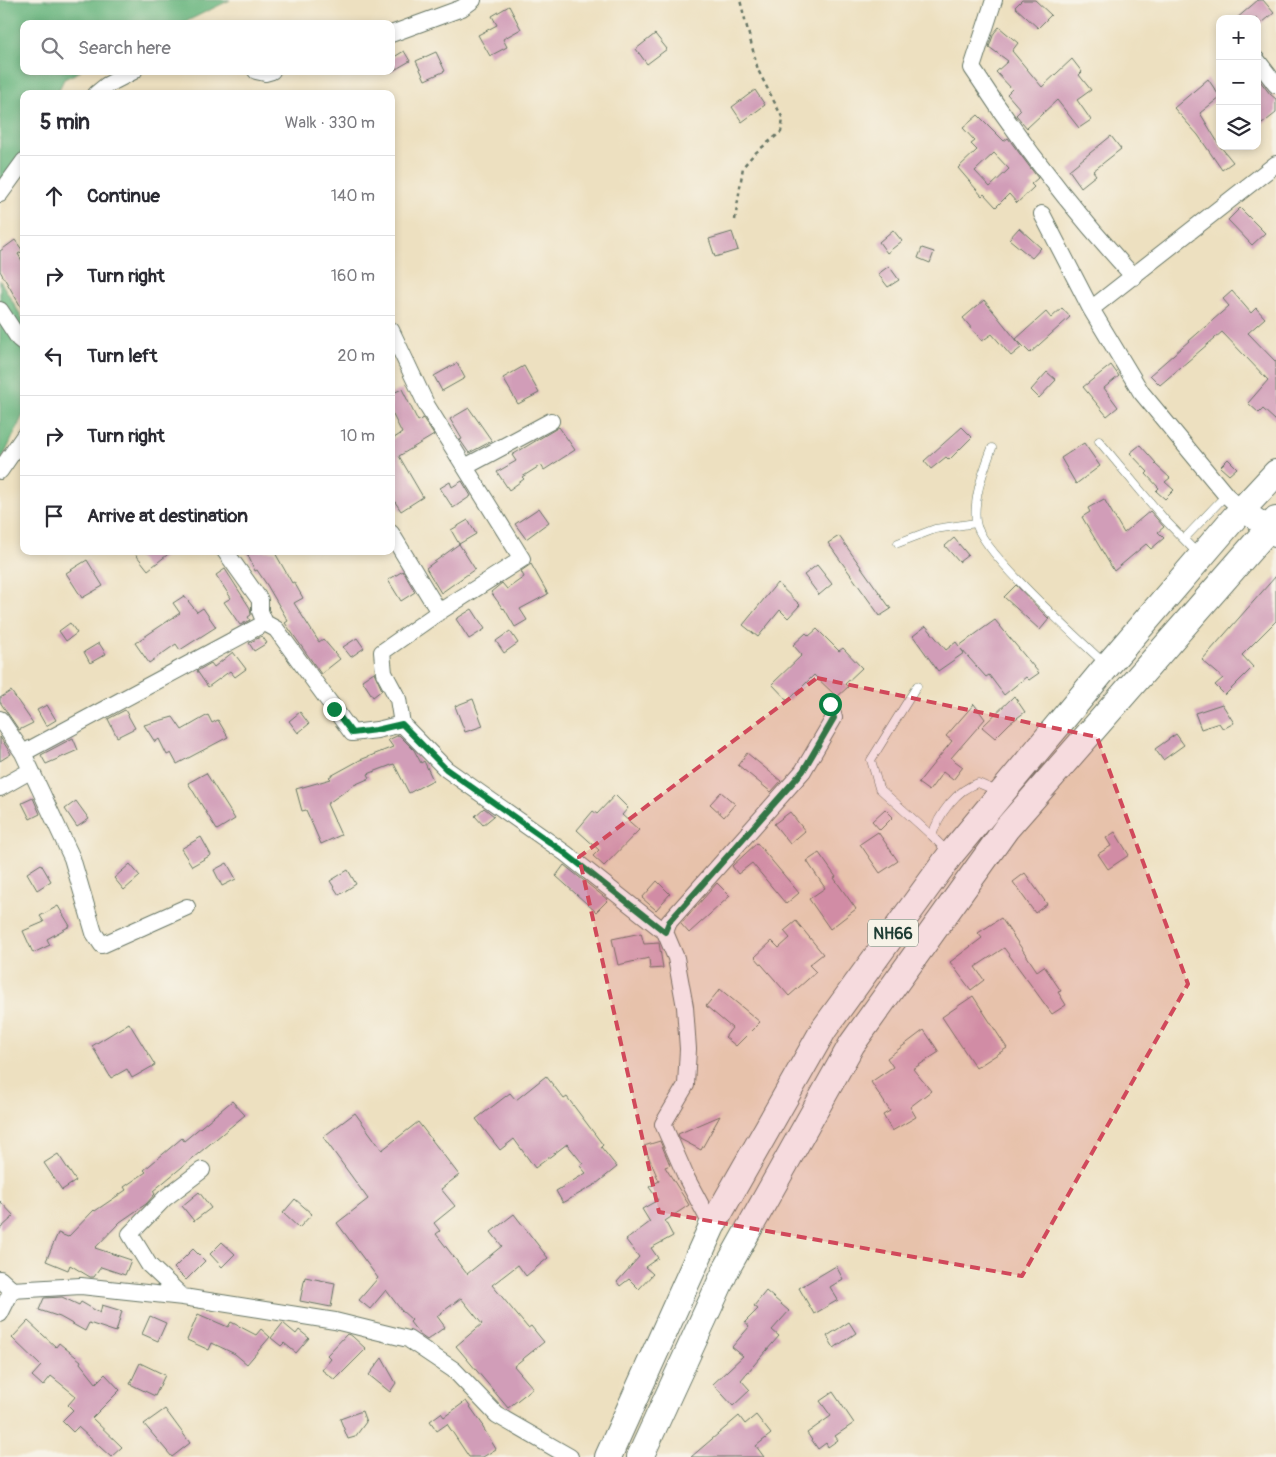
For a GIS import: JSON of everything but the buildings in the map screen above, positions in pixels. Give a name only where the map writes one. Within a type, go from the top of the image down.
[{"type":"highway","name":"NH66","points":[[608,1457],[712,1226],[824,1028],[941,845],[1001,793],[1107,666],[1192,548],[1234,503],[1276,474]]},
{"type":"highway","name":"NH66","points":[[640,1457],[726,1268],[852,1044],[1006,829],[1274,528]]},
{"type":"main road","points":[[1234,503],[1274,528]]},
{"type":"street","points":[[395,33],[462,8],[473,0]]},
{"type":"street","points":[[994,0],[972,68],[1011,128],[1106,246],[1134,277]]},
{"type":"street","points":[[1261,65],[1276,85]]},
{"type":"street","points":[[101,90],[126,75]]},
{"type":"street","points":[[1091,309],[1276,164]]},
{"type":"street","points":[[0,194],[20,166]]},
{"type":"street","points":[[1042,214],[1091,309],[1141,392],[1234,503]]},
{"type":"street","points":[[0,310],[20,340]]},
{"type":"street","points":[[395,338],[427,406],[522,559],[439,612],[382,652],[384,673],[398,699],[402,724],[446,769],[565,853],[665,932],[676,958],[685,1007],[688,1049],[686,1085],[663,1124],[687,1180],[712,1226]]},
{"type":"street","points":[[465,467],[550,421]]},
{"type":"street","points":[[0,471],[20,442]]},
{"type":"street","points":[[395,540],[439,612]]},
{"type":"street","points":[[229,555],[260,600],[260,611],[265,623],[276,629],[352,733],[402,724]]},
{"type":"street","points":[[23,753],[265,623]]},
{"type":"street","points":[[665,932],[669,922],[803,771],[834,718],[830,704]]},
{"type":"street","points":[[0,720],[23,753],[72,858],[94,933],[102,945],[187,907]]},
{"type":"street","points":[[0,788],[30,771]]},
{"type":"street","points":[[184,1297],[149,1265],[130,1234],[165,1198],[202,1170]]},
{"type":"street","points":[[0,1314],[6,1285],[82,1286],[184,1297],[335,1321],[408,1339],[454,1370],[497,1414],[570,1457]]},
{"type":"lane","points":[[1099,441],[1192,548]]},
{"type":"lane","points":[[992,448],[980,483],[976,523],[993,554],[1107,666]]},
{"type":"lane","points":[[898,543],[935,528],[976,523]]},
{"type":"lane","points":[[917,686],[871,760],[879,788],[941,845]]},
{"type":"path","points":[[735,220],[743,167],[754,154],[781,132],[783,119],[758,70],[740,0]]},
{"type":"highlighted area","points":[[817,678],[1097,737],[1188,984],[1022,1276],[659,1212],[579,857]]},
{"type":"green space","points":[[0,0],[230,0],[189,20],[20,20],[20,75],[72,75],[64,79],[59,90],[20,90],[20,162],[0,197]]},
{"type":"green space","points":[[0,280],[20,314],[20,422],[0,464]]},
{"type":"route","points":[[334,709],[352,733],[402,724],[446,769],[565,853],[665,932],[669,922],[803,771],[834,718],[830,704]]}]
